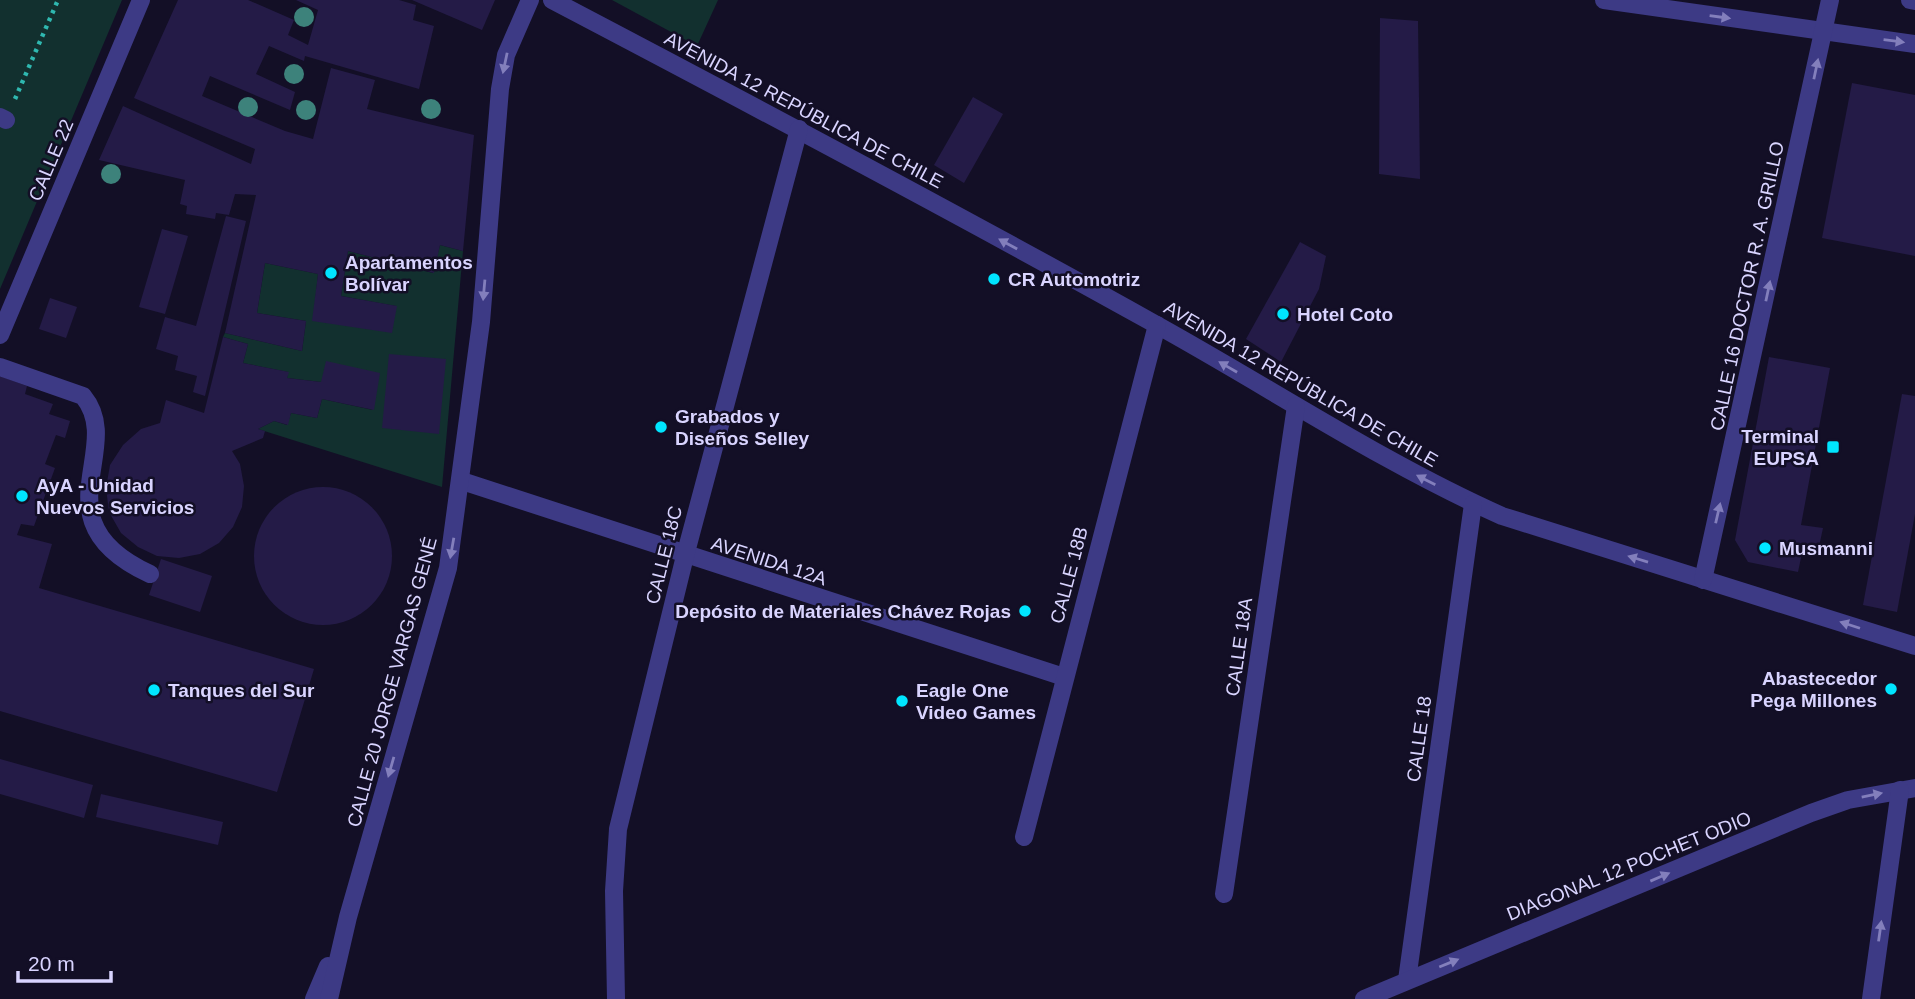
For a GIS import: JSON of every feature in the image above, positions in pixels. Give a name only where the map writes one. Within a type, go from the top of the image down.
[{"type":"street","name":"CALLE 22","points":[[0,335],[141,0]]},
{"type":"street","name":"CALLE 20 JORGE VARGAS GENÉ","points":[[329,999],[348,918],[448,568],[462,481],[481,322],[500,89],[506,55],[530,0]]},
{"type":"street","name":"AVENIDA 12 REPÚBLICA DE CHILE","points":[[552,0],[799,129],[1157,325],[1473,504],[1502,516],[1915,646]]},
{"type":"street","points":[[1604,0],[1915,44]]},
{"type":"street","name":"CALLE 16 DOCTOR R. A. GRILLO","points":[[1703,580],[1830,0]]},
{"type":"street","points":[[1910,0],[1915,1]]},
{"type":"street","name":"CALLE 18C","points":[[616,999],[614,891],[618,829],[685,556],[799,129]]},
{"type":"street","name":"CALLE 18B","points":[[1024,836],[1157,325]]},
{"type":"street","points":[[0,367],[83,396],[92,407],[95,433],[88,496],[89,513],[106,544],[118,556],[150,574]]},
{"type":"street","name":"CALLE 18A","points":[[1224,894],[1296,406]]},
{"type":"street","name":"AVENIDA 12A","points":[[462,481],[685,556],[1064,677]]},
{"type":"street","name":"CALLE 18","points":[[1407,980],[1473,504]]},
{"type":"street","points":[[1871,999],[1907,789]]},
{"type":"street","name":"DIAGONAL 12 POCHET ODIO","points":[[1364,999],[1811,813],[1847,800],[1907,789]]},
{"type":"street","points":[[314,999],[348,918]]},
{"type":"path","points":[[3,119],[58,0]]},
{"type":"green space","points":[[0,0],[122,0],[0,289]]},
{"type":"green space","points":[[612,0],[718,0],[697,46]]},
{"type":"green space","points":[[440,245],[463,251],[442,487],[258,429],[274,421],[287,425],[291,413],[317,418],[322,399],[373,410],[321,382],[287,378],[288,372],[243,363],[248,344],[223,337],[225,333],[302,351],[306,321],[257,313],[265,263],[318,274],[313,321],[396,306],[341,296],[348,251],[433,273]]},
{"type":"building","points":[[178,0],[248,0],[294,20],[288,35],[308,45],[318,10],[296,0],[399,0],[416,5],[413,20],[434,26],[419,89],[305,56],[304,61],[269,46],[256,74],[295,92],[290,110],[210,76],[202,96],[285,131],[313,139],[331,68],[375,80],[367,109],[474,135],[463,251],[440,245],[434,273],[348,251],[341,296],[397,306],[392,333],[312,321],[318,274],[265,263],[257,313],[306,321],[302,351],[225,333],[256,195],[235,194],[229,215],[216,213],[215,219],[186,214],[187,206],[180,204],[185,180],[99,160],[123,106],[251,164],[255,149],[134,98]]},
{"type":"building","points":[[412,0],[495,0],[482,30]]},
{"type":"building","points":[[1380,18],[1418,21],[1420,179],[1379,174]]},
{"type":"building","points":[[1852,83],[1915,95],[1915,256],[1822,238]]},
{"type":"building","points":[[973,97],[1003,114],[964,183],[934,165]]},
{"type":"building","points":[[226,216],[246,221],[205,396],[193,392],[197,376],[175,370],[178,356],[156,349],[165,317],[196,326]]},
{"type":"building","points":[[162,229],[188,236],[165,314],[139,307]]},
{"type":"building","name":"Hotel Coto","points":[[1300,242],[1326,256],[1319,289],[1281,362],[1246,339]]},
{"type":"building","points":[[50,298],[77,307],[66,338],[39,329]]},
{"type":"building","points":[[223,337],[248,344],[243,363],[289,372],[287,378],[321,382],[326,361],[380,373],[374,410],[322,399],[317,418],[291,413],[288,425],[274,421],[258,429],[265,431],[263,438],[232,451],[240,464],[244,486],[242,507],[233,527],[219,543],[200,554],[179,558],[157,556],[138,547],[121,533],[109,512],[106,488],[110,465],[123,445],[141,429],[160,423],[166,400],[204,413]]},
{"type":"building","points":[[389,354],[446,359],[439,434],[382,428]]},
{"type":"building","points":[[1769,357],[1830,368],[1801,525],[1823,528],[1817,556],[1802,553],[1798,572],[1748,562],[1735,540]]},
{"type":"building","name":"Tanques del Sur","points":[[0,376],[27,386],[25,394],[53,404],[49,414],[70,421],[65,438],[56,435],[45,464],[55,468],[34,526],[21,524],[17,535],[52,544],[39,588],[314,669],[277,792],[0,711]]},
{"type":"building","points":[[1902,394],[1915,396],[1915,514],[1897,612],[1863,605]]},
{"type":"building","points":[[323,487],[349,493],[371,508],[386,530],[392,556],[386,582],[371,604],[349,619],[323,625],[297,619],[275,604],[260,582],[254,556],[260,530],[275,508],[297,493]]},
{"type":"building","points":[[161,559],[212,576],[200,612],[149,595]]},
{"type":"building","points":[[0,759],[93,785],[84,818],[0,794]]},
{"type":"building","points":[[101,794],[223,822],[218,845],[96,817]]},
{"type":"place","name":"Apartamentos Bolívar","points":[[331,273]]},
{"type":"place","name":"CR Automotriz","points":[[994,279]]},
{"type":"place","name":"Hotel Coto","points":[[1283,314]]},
{"type":"place","name":"Grabados y Diseños Selley","points":[[661,427]]},
{"type":"place","name":"Terminal EUPSA","points":[[1833,447]]},
{"type":"place","name":"AyA - Unidad Nuevos Servicios","points":[[22,496]]},
{"type":"place","name":"Musmanni","points":[[1765,548]]},
{"type":"place","name":"Depósito de Materiales Chávez Rojas","points":[[1025,611]]},
{"type":"place","name":"Abastecedor Pega Millones","points":[[1891,689]]},
{"type":"place","name":"Tanques del Sur","points":[[154,690]]},
{"type":"place","name":"Eagle One Video Games","points":[[902,701]]}]
